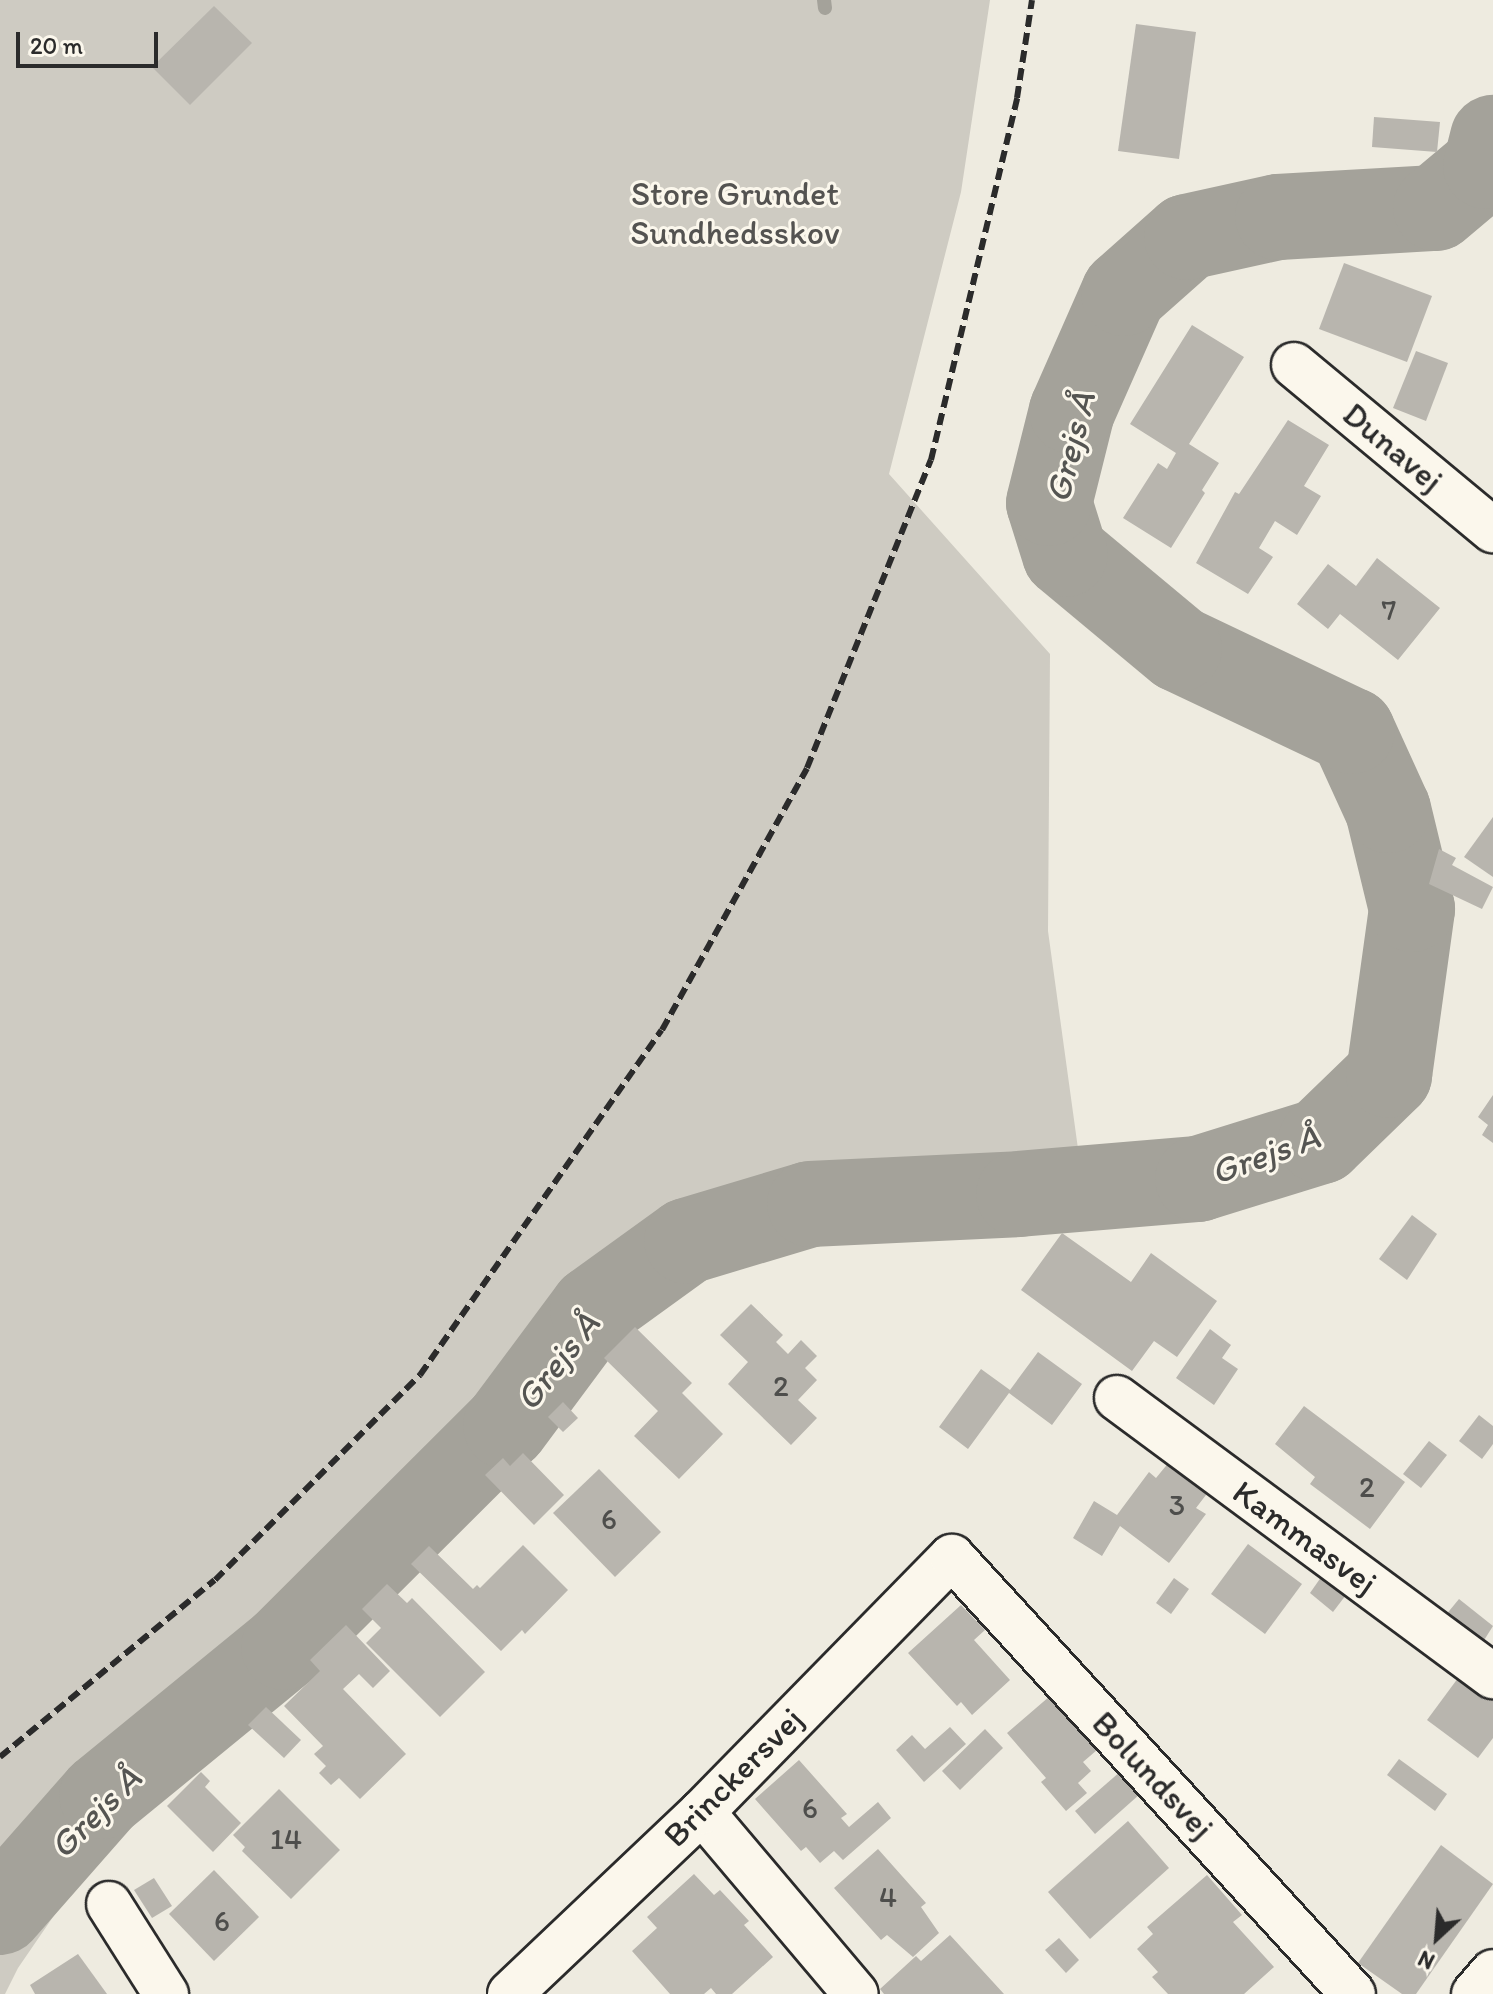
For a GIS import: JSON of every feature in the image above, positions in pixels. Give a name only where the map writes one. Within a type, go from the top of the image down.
[{"type":"street","name":"Dunavej","points":[[1294,365],[1493,530]]},
{"type":"street","name":"Kammasvej","points":[[1117,1398],[1493,1676]]},
{"type":"street","name":"Brinckersvej","points":[[510,1994],[702,1812],[952,1557]]},
{"type":"street","name":"Bolundsvej","points":[[952,1557],[1353,1994]]},
{"type":"street","points":[[702,1812],[856,1994]]},
{"type":"street","points":[[109,1904],[166,1994]]},
{"type":"street","points":[[1474,1994],[1493,1972]]},
{"type":"green space","name":"Store Grundet Sundhedsskov","points":[[0,0],[990,0],[961,192],[889,474],[1050,654],[1048,931],[1087,1214],[745,1242],[645,1293],[524,1438],[125,1812],[18,1968],[5,1994],[0,1994]]},
{"type":"building","points":[[214,6],[252,43],[190,105],[152,67]]},
{"type":"building","points":[[1136,24],[1196,32],[1179,159],[1118,151]]},
{"type":"building","points":[[1374,117],[1440,122],[1437,152],[1372,147]]},
{"type":"building","points":[[1344,263],[1432,296],[1407,362],[1319,329]]},
{"type":"building","points":[[1192,325],[1244,357],[1189,444],[1219,463],[1202,490],[1205,493],[1171,548],[1123,518],[1158,463],[1167,469],[1176,453],[1130,424]]},
{"type":"building","points":[[1416,351],[1448,363],[1426,421],[1393,408]]},
{"type":"building","points":[[1288,420],[1329,445],[1304,486],[1321,496],[1297,535],[1275,521],[1259,548],[1273,557],[1248,594],[1196,563],[1235,492],[1239,494]]},
{"type":"building","points":[[1377,558],[1440,608],[1398,660],[1340,614],[1328,629],[1297,604],[1328,564],[1356,586]]},
{"type":"building","points":[[1493,817],[1493,877],[1464,857]]},
{"type":"building","points":[[1439,849],[1456,858],[1452,865],[1493,887],[1482,909],[1429,884]]},
{"type":"building","points":[[1493,1095],[1493,1143],[1482,1135],[1488,1125],[1478,1117]]},
{"type":"building","points":[[1412,1215],[1437,1234],[1407,1280],[1379,1259]]},
{"type":"building","points":[[1062,1233],[1131,1282],[1151,1253],[1217,1301],[1177,1357],[1154,1341],[1132,1371],[1021,1290]]},
{"type":"building","points":[[751,1304],[783,1335],[776,1342],[788,1354],[801,1340],[817,1356],[805,1368],[817,1380],[798,1400],[817,1418],[791,1445],[728,1384],[748,1362],[720,1335]]},
{"type":"building","points":[[635,1327],[692,1383],[682,1393],[723,1434],[679,1479],[634,1436],[658,1411],[604,1358]]},
{"type":"building","points":[[1210,1329],[1231,1345],[1222,1358],[1238,1369],[1214,1405],[1176,1378]]},
{"type":"building","points":[[1038,1352],[1082,1384],[1052,1425],[1009,1393],[968,1449],[939,1427],[981,1369],[1010,1390]]},
{"type":"building","points":[[563,1402],[578,1418],[563,1432],[548,1417]]},
{"type":"building","points":[[1304,1406],[1405,1482],[1370,1529],[1310,1484],[1315,1477],[1275,1444]]},
{"type":"building","points":[[1479,1415],[1493,1426],[1493,1444],[1482,1459],[1459,1441]]},
{"type":"building","points":[[1429,1441],[1447,1455],[1421,1488],[1403,1474]]},
{"type":"building","points":[[523,1453],[564,1495],[534,1525],[485,1475],[503,1458],[510,1466]]},
{"type":"building","points":[[1170,1461],[1209,1491],[1196,1508],[1206,1514],[1169,1563],[1120,1526],[1102,1556],[1073,1538],[1094,1501],[1117,1515],[1149,1472],[1156,1478]]},
{"type":"building","points":[[599,1469],[661,1532],[615,1577],[553,1513]]},
{"type":"building","points":[[1248,1544],[1302,1584],[1265,1634],[1211,1594]]},
{"type":"building","points":[[523,1545],[568,1590],[525,1634],[522,1630],[501,1651],[411,1564],[429,1546],[473,1589],[477,1585],[480,1588]]},
{"type":"building","points":[[1324,1573],[1349,1591],[1333,1612],[1310,1593]]},
{"type":"building","points":[[1174,1578],[1189,1589],[1171,1614],[1156,1603]]},
{"type":"building","points":[[387,1584],[407,1603],[412,1598],[485,1672],[440,1717],[366,1643],[381,1628],[362,1609]]},
{"type":"building","points":[[1459,1599],[1493,1626],[1481,1645],[1445,1616]]},
{"type":"building","points":[[961,1605],[985,1630],[974,1640],[1010,1680],[972,1715],[961,1702],[957,1706],[908,1653]]},
{"type":"building","points":[[346,1625],[390,1671],[373,1688],[359,1674],[343,1689],[406,1754],[360,1799],[339,1778],[331,1785],[319,1773],[326,1766],[314,1754],[323,1746],[284,1706],[320,1671],[310,1660]]},
{"type":"building","points":[[1461,1674],[1493,1697],[1493,1738],[1478,1758],[1427,1720]]},
{"type":"building","points":[[1050,1696],[1097,1750],[1083,1762],[1091,1771],[1078,1783],[1087,1793],[1066,1811],[1041,1782],[1046,1778],[1007,1733]]},
{"type":"building","points":[[266,1707],[301,1740],[284,1758],[248,1725]]},
{"type":"building","points":[[950,1727],[966,1744],[924,1782],[896,1750],[912,1735],[925,1749]]},
{"type":"building","points":[[985,1729],[1003,1748],[960,1790],[942,1771]]},
{"type":"building","points":[[1399,1759],[1447,1794],[1435,1811],[1387,1775]]},
{"type":"building","points":[[799,1760],[847,1814],[841,1818],[849,1827],[878,1802],[891,1818],[843,1860],[834,1851],[820,1863],[806,1847],[801,1851],[755,1799]]},
{"type":"building","points":[[1121,1771],[1140,1794],[1095,1834],[1075,1811]]},
{"type":"building","points":[[201,1772],[210,1781],[205,1787],[241,1823],[213,1852],[167,1806]]},
{"type":"building","points":[[279,1789],[340,1850],[291,1899],[242,1851],[245,1847],[233,1835]]},
{"type":"building","points":[[1128,1821],[1169,1868],[1090,1939],[1048,1892]]},
{"type":"building","points":[[1441,1845],[1493,1884],[1416,1994],[1402,1994],[1358,1963]]},
{"type":"building","points":[[878,1849],[926,1903],[921,1907],[939,1933],[913,1957],[887,1935],[881,1940],[834,1888]]},
{"type":"building","points":[[214,1870],[259,1917],[214,1961],[169,1914]]},
{"type":"building","points":[[694,1874],[714,1895],[720,1890],[749,1921],[744,1925],[773,1957],[732,1994],[716,1994],[711,1988],[704,1994],[670,1994],[632,1951],[657,1928],[647,1917]]},
{"type":"building","points":[[1207,1875],[1242,1915],[1233,1922],[1274,1967],[1244,1994],[1168,1994],[1152,1977],[1158,1972],[1137,1949],[1153,1934],[1147,1927]]},
{"type":"building","points":[[154,1878],[172,1906],[152,1918],[134,1890]]},
{"type":"building","points":[[950,1935],[1004,1994],[884,1994],[880,1989],[916,1956],[921,1961]]},
{"type":"building","points":[[1059,1938],[1079,1960],[1066,1973],[1045,1950]]},
{"type":"building","points":[[78,1954],[107,1994],[35,1994],[30,1985]]},
{"type":"waterway","points":[[824,0],[825,8]]},
{"type":"waterway","name":"Grejs Å","points":[[0,1912],[102,1796],[284,1647],[506,1426],[593,1309],[687,1241],[810,1204],[1019,1194],[1198,1179],[1321,1141],[1389,1075],[1412,909],[1388,810],[1352,731],[1179,649],[1065,554],[1049,503],[1072,411],[1124,293],[1187,237],[1278,217],[1436,208],[1486,166],[1493,138]]},
{"type":"railway","points":[[0,1757],[215,1580],[420,1375],[662,1030],[807,768],[931,460],[1017,98],[1032,0]]}]
